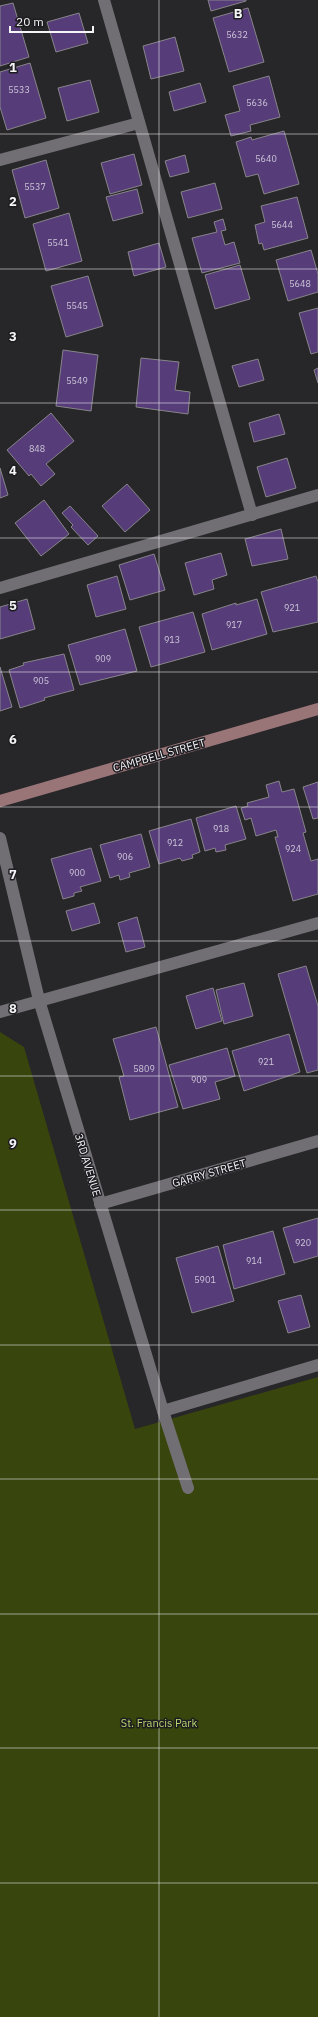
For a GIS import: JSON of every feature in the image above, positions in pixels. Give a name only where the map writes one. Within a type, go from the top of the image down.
[{"type":"street","points":[[104,0],[252,514]]},
{"type":"street","points":[[0,160],[139,123]]},
{"type":"street","points":[[0,588],[318,495]]},
{"type":"street","name":"CAMPBELL STREET","points":[[0,801],[318,709]]},
{"type":"street","name":"3RD AVENUE","points":[[0,838],[39,1000],[163,1411],[188,1488]]},
{"type":"street","points":[[0,1012],[318,923]]},
{"type":"street","name":"GARRY STREET","points":[[100,1204],[318,1141]]},
{"type":"street","points":[[163,1411],[318,1366]]},
{"type":"green space","name":"St. Francis Park","points":[[0,1032],[24,1047],[135,1429],[318,1377],[318,2017],[0,2017]]},
{"type":"building","points":[[208,0],[246,0],[246,1],[211,11]]},
{"type":"building","points":[[13,3],[29,57],[0,66],[0,6]]},
{"type":"building","points":[[248,8],[264,62],[229,72],[213,18]]},
{"type":"building","points":[[79,13],[88,43],[56,52],[47,22]]},
{"type":"building","points":[[175,37],[184,71],[151,79],[143,46]]},
{"type":"building","points":[[30,63],[46,118],[7,130],[0,107],[0,72]]},
{"type":"building","points":[[269,76],[280,117],[250,125],[251,131],[231,136],[225,115],[240,111],[233,86]]},
{"type":"building","points":[[90,80],[99,112],[67,121],[58,88]]},
{"type":"building","points":[[200,83],[206,102],[174,111],[169,92]]},
{"type":"building","points":[[284,131],[299,184],[264,194],[258,174],[246,177],[236,142],[251,137],[252,140]]},
{"type":"building","points":[[134,154],[142,185],[110,194],[101,163]]},
{"type":"building","points":[[185,155],[189,172],[170,177],[165,161]]},
{"type":"building","points":[[46,160],[59,208],[25,218],[12,170]]},
{"type":"building","points":[[215,183],[222,209],[188,218],[181,192]]},
{"type":"building","points":[[137,189],[143,213],[113,221],[106,197]]},
{"type":"building","points":[[297,197],[308,238],[264,250],[262,243],[259,244],[255,225],[265,222],[261,206]]},
{"type":"building","points":[[69,213],[82,261],[46,271],[33,224]]},
{"type":"building","points":[[223,219],[226,230],[221,231],[225,245],[234,242],[240,263],[202,273],[192,238],[217,232],[214,222]]},
{"type":"building","points":[[159,243],[166,267],[134,276],[128,252]]},
{"type":"building","points":[[311,250],[318,274],[318,292],[288,301],[276,260]]},
{"type":"building","points":[[240,265],[250,299],[215,309],[205,275]]},
{"type":"building","points":[[88,276],[103,326],[66,337],[51,286]]},
{"type":"building","points":[[318,308],[318,352],[311,354],[299,313]]},
{"type":"building","points":[[63,350],[98,355],[91,411],[56,406]]},
{"type":"building","points":[[141,358],[179,362],[175,390],[190,392],[188,414],[136,407]]},
{"type":"building","points":[[258,359],[264,380],[239,387],[232,366]]},
{"type":"building","points":[[318,368],[318,383],[314,370]]},
{"type":"building","points":[[51,413],[74,441],[46,464],[55,474],[41,486],[31,474],[29,476],[7,450]]},
{"type":"building","points":[[279,414],[285,434],[254,442],[249,423]]},
{"type":"building","points":[[287,458],[296,488],[266,497],[257,467]]},
{"type":"building","points":[[0,468],[8,495],[0,498]]},
{"type":"building","points":[[127,484],[150,510],[125,532],[102,506]]},
{"type":"building","points":[[44,500],[69,534],[41,556],[15,523]]},
{"type":"building","points":[[70,506],[98,536],[88,545],[71,527],[73,525],[62,513]]},
{"type":"building","points":[[281,529],[288,559],[252,566],[245,539]]},
{"type":"building","points":[[221,553],[227,575],[212,580],[214,589],[194,595],[185,563]]},
{"type":"building","points":[[154,554],[165,590],[130,600],[119,565]]},
{"type":"building","points":[[117,576],[126,609],[96,617],[87,585]]},
{"type":"building","points":[[316,576],[318,582],[318,622],[273,632],[261,592]]},
{"type":"building","points":[[27,599],[35,629],[0,639],[0,607]]},
{"type":"building","points":[[257,599],[267,634],[212,650],[202,614],[236,603],[236,605]]},
{"type":"building","points":[[193,612],[205,652],[151,667],[139,627]]},
{"type":"building","points":[[125,629],[137,671],[80,685],[68,645]]},
{"type":"building","points":[[64,654],[74,690],[44,698],[45,700],[20,708],[9,670],[24,665],[23,663]]},
{"type":"building","points":[[0,667],[12,707],[0,711]]},
{"type":"building","points":[[279,781],[282,792],[294,789],[306,832],[303,833],[311,861],[318,859],[318,894],[293,901],[275,837],[278,837],[276,830],[256,836],[251,818],[245,820],[241,808],[248,806],[247,803],[269,797],[266,785]]},
{"type":"building","points":[[318,782],[318,818],[313,819],[303,787]]},
{"type":"building","points":[[236,806],[246,839],[225,845],[226,850],[216,852],[215,848],[205,851],[196,818]]},
{"type":"building","points":[[191,819],[200,852],[192,855],[193,858],[182,861],[180,858],[159,864],[149,831]]},
{"type":"building","points":[[141,834],[150,867],[129,873],[130,877],[120,880],[119,875],[110,878],[100,845]]},
{"type":"building","points":[[91,848],[101,881],[80,887],[82,891],[74,893],[74,896],[63,899],[51,859]]},
{"type":"building","points":[[94,903],[100,923],[72,931],[66,911]]},
{"type":"building","points":[[137,917],[145,947],[126,952],[118,923]]},
{"type":"building","points":[[306,966],[318,1006],[318,1070],[307,1073],[278,974]]},
{"type":"building","points":[[244,983],[253,1016],[224,1024],[216,990]]},
{"type":"building","points":[[213,988],[222,1021],[196,1029],[186,996]]},
{"type":"building","points":[[156,1027],[178,1107],[130,1120],[119,1077],[124,1076],[113,1039]]},
{"type":"building","points":[[289,1034],[300,1072],[244,1091],[232,1051]]},
{"type":"building","points":[[227,1048],[235,1076],[215,1082],[220,1099],[183,1109],[169,1065]]},
{"type":"building","points":[[318,1218],[318,1256],[294,1263],[283,1228]]},
{"type":"building","points":[[273,1231],[285,1274],[234,1289],[223,1245]]},
{"type":"building","points":[[218,1246],[234,1301],[192,1313],[176,1258]]},
{"type":"building","points":[[301,1295],[310,1327],[288,1333],[278,1301]]}]
